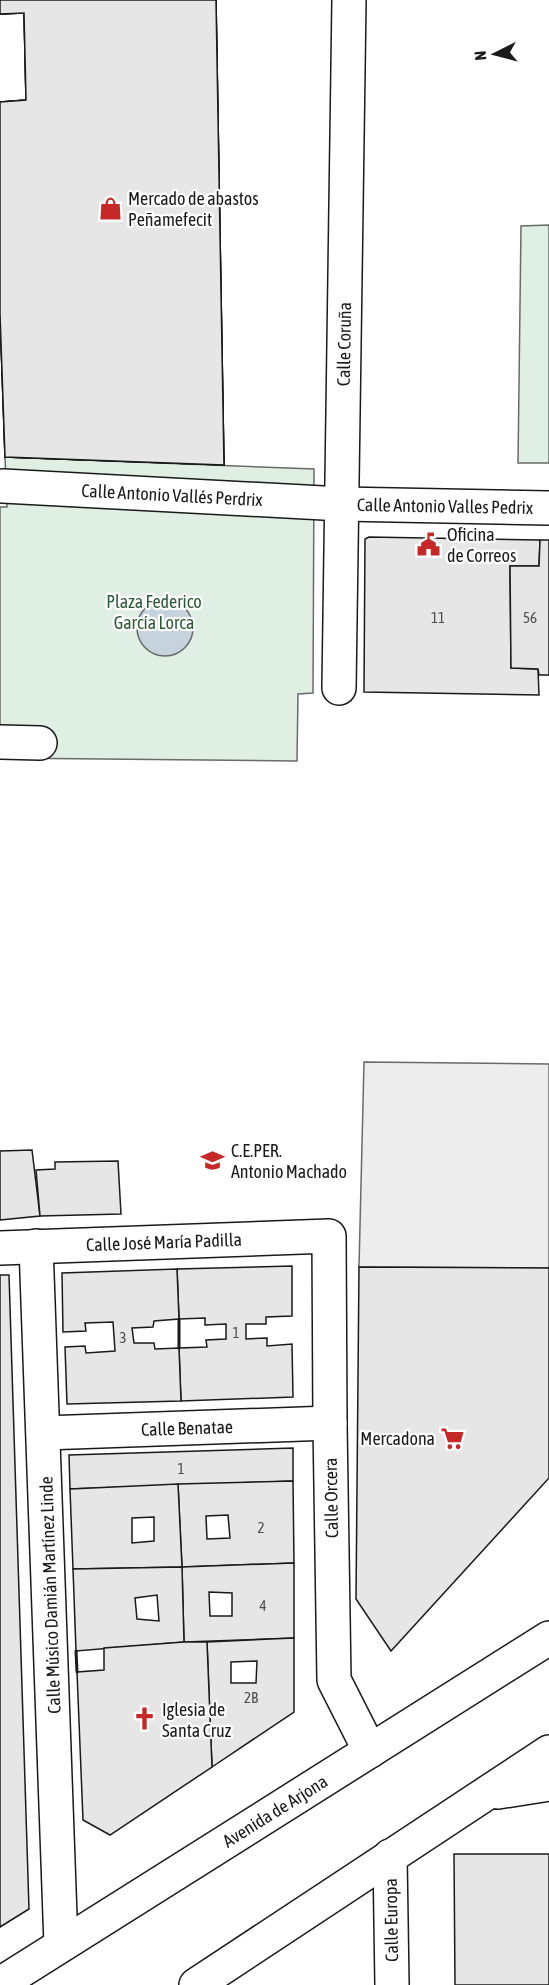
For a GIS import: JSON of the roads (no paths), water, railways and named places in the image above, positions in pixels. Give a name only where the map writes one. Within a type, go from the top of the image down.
[{"type":"street","name":"Calle Coruña","points":[[339,688],[349,0]]},
{"type":"street","name":"Calle Antonio Vallés Perdrix","points":[[3,486],[342,504]]},
{"type":"street","name":"Calle Antonio Valles Pedrix","points":[[342,504],[549,508]]},
{"type":"street","points":[[0,742],[40,743]]},
{"type":"street","name":"Calle José María Padilla","points":[[0,1248],[329,1236]]},
{"type":"street","name":"Calle Orcera","points":[[329,1236],[334,1680],[370,1751]]},
{"type":"street","name":"Calle Músico Damián Martínez Linde","points":[[36,1246],[62,1945]]},
{"type":"street","name":"Calle Benatae","points":[[44,1433],[330,1423]]},
{"type":"street","name":"Avenida de Arjona","points":[[0,1984],[549,1638]]},
{"type":"street","points":[[196,1985],[549,1752]]},
{"type":"street","points":[[487,1794],[549,1784]]},
{"type":"street","name":"Calle Europa","points":[[390,1856],[392,1985]]},
{"type":"place","name":"Mercado de abastos Peñamefecit","points":[[110,208]]},
{"type":"place","name":"Oficina de Correos","points":[[429,544]]},
{"type":"place","name":"C.E.PER. Antonio Machado","points":[[213,1160]]},
{"type":"place","name":"Mercadona","points":[[453,1438]]},
{"type":"place","name":"Iglesia de Santa Cruz","points":[[144,1719]]},
{"type":"park label","name":"Plaza Federico García Lorca","points":[[154,611]]}]
